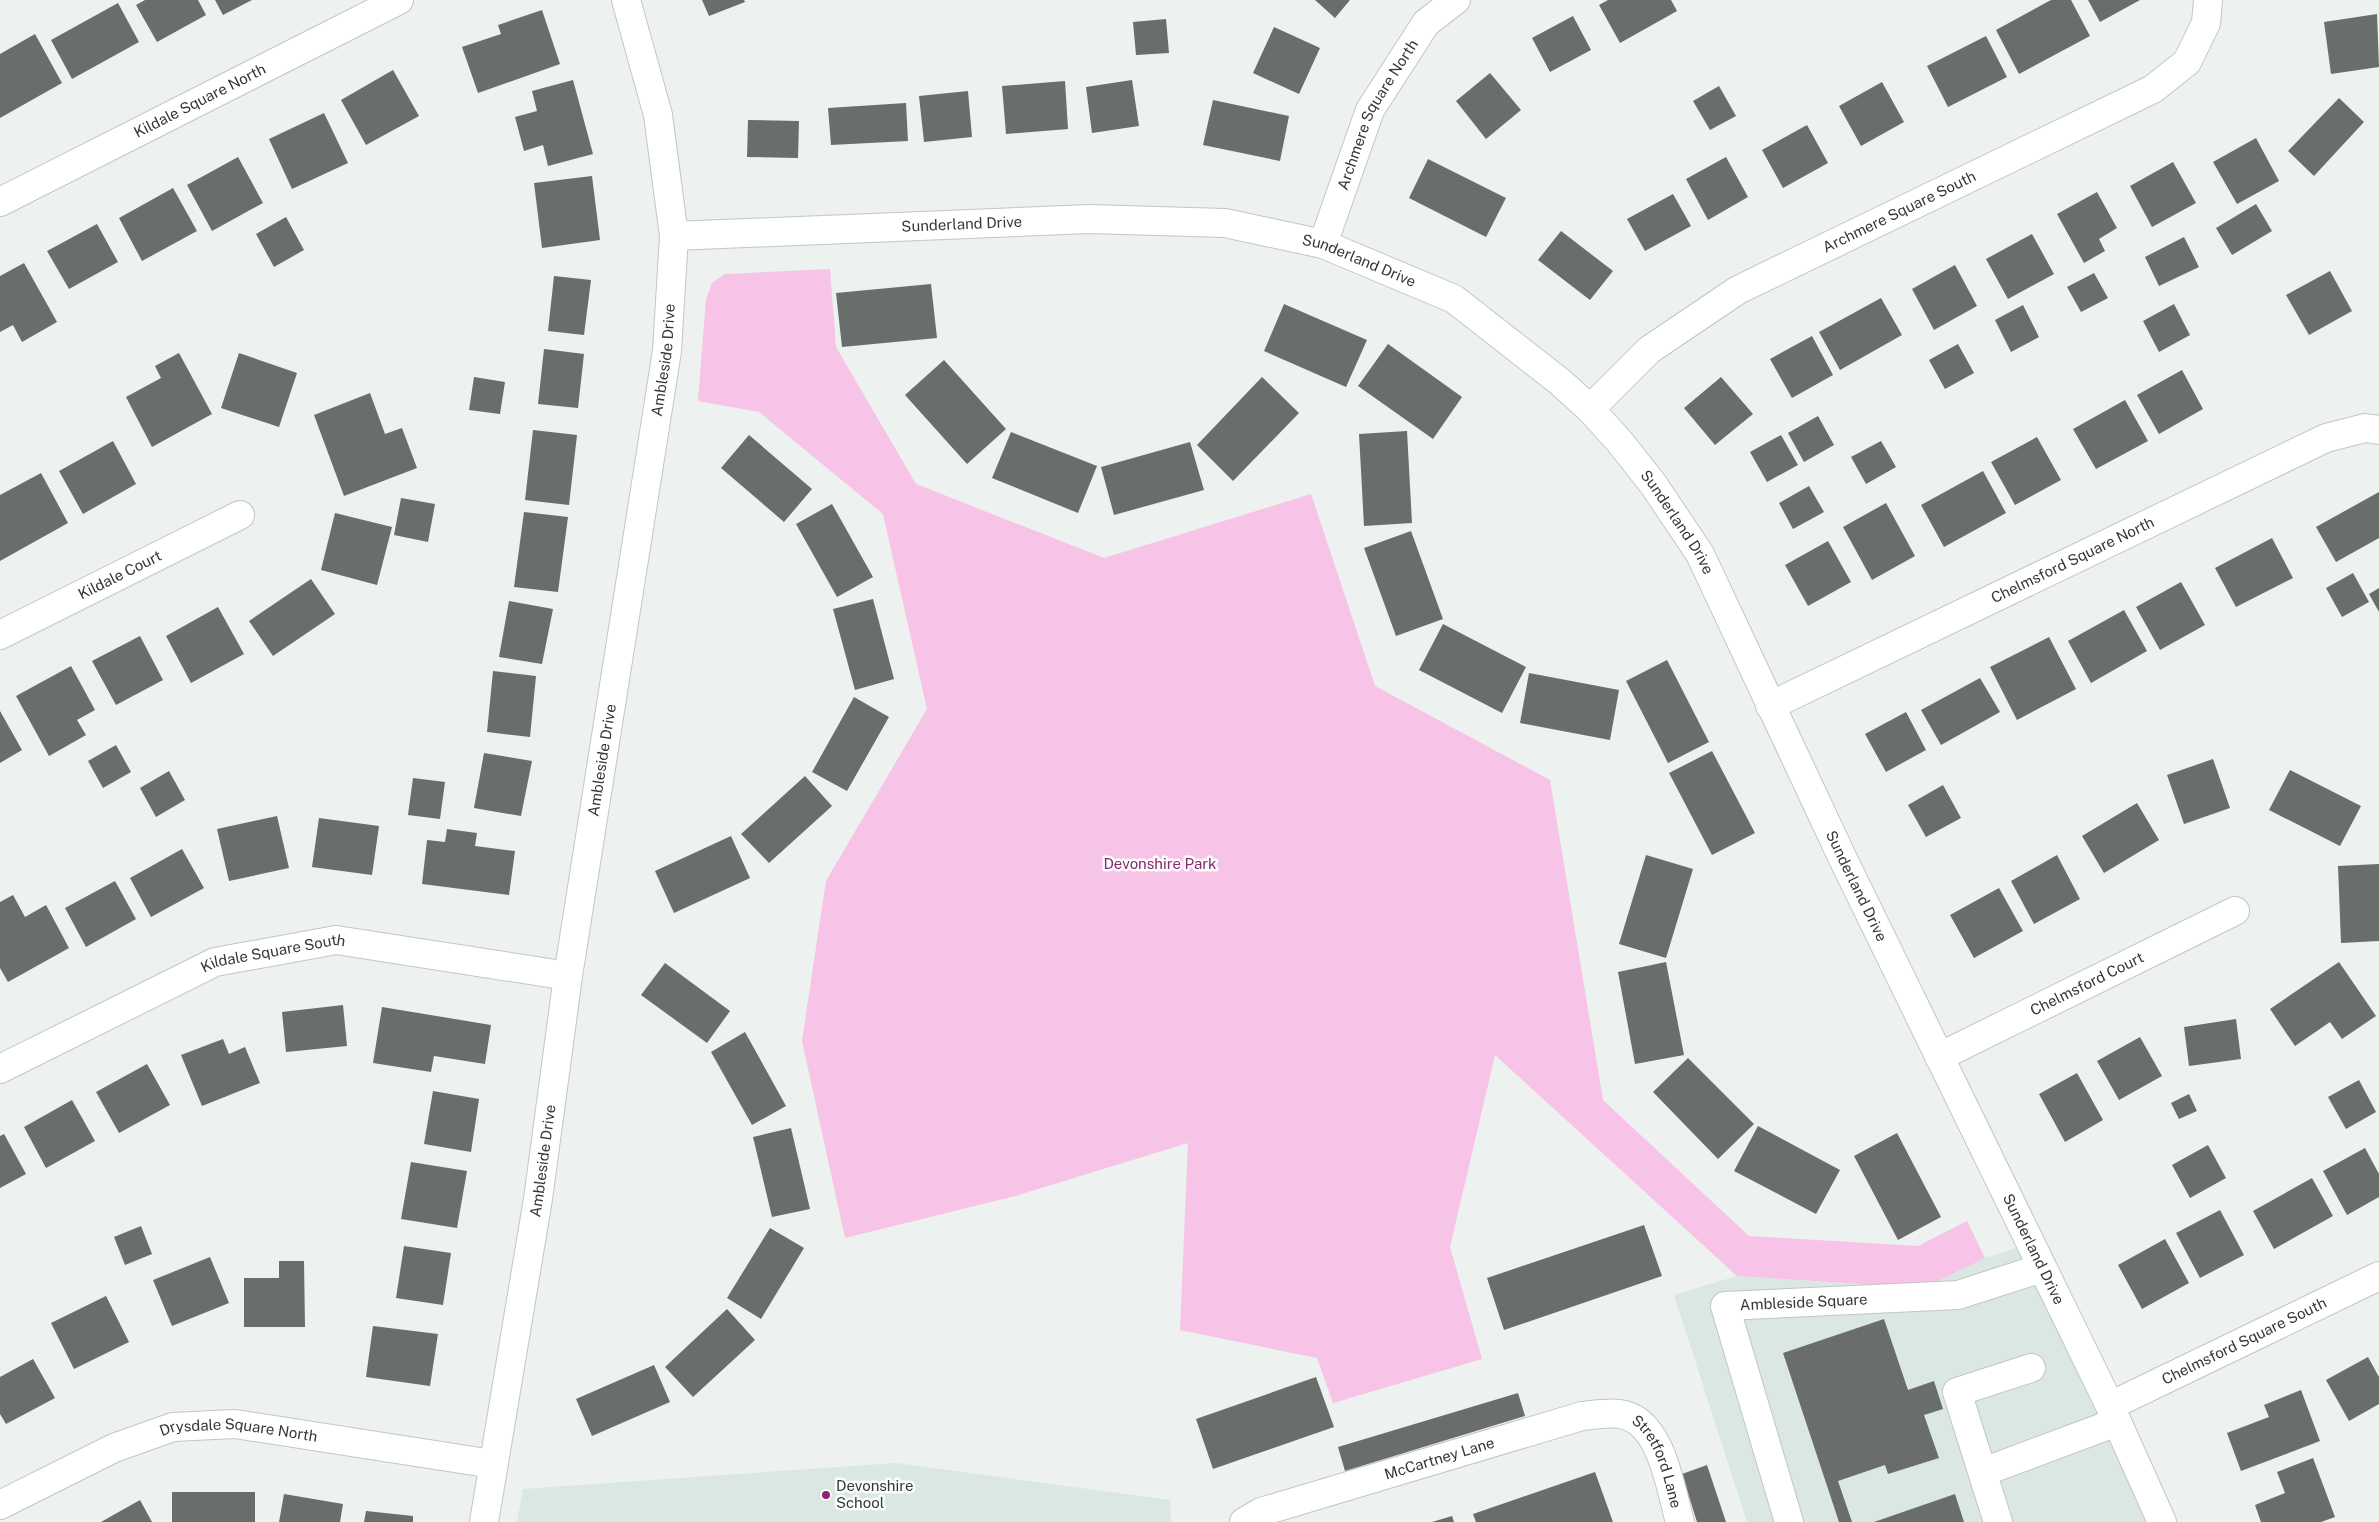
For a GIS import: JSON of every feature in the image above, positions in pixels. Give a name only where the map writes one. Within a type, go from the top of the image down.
[{"type":"street","name":"Kildale Square North","points":[[0,202],[399,0]]},
{"type":"street","name":"Ambleside Drive","points":[[484,1522],[540,1189],[568,976],[667,351],[674,236],[658,115],[626,0]]},
{"type":"street","name":"Archmere Square North","points":[[1323,244],[1370,110],[1426,22],[1456,0]]},
{"type":"street","name":"Archmere Square South","points":[[1590,409],[1649,350],[1738,290],[2153,90],[2187,62],[2207,11]]},
{"type":"street","name":"Sunderland Drive","points":[[674,236],[1089,219],[1225,223],[1323,244],[1454,299],[1559,381],[1590,409],[1619,441],[1653,484],[1700,554],[1770,706],[2114,1414],[2162,1522]]},
{"type":"street","name":"Chelmsford Square North","points":[[1770,706],[2326,438],[2365,428],[2379,430]]},
{"type":"street","name":"Kildale Court","points":[[0,635],[240,515]]},
{"type":"street","name":"Chelmsford Court","points":[[1939,1057],[2235,911]]},
{"type":"street","name":"Kildale Square South","points":[[0,1069],[215,962],[336,940],[568,976]]},
{"type":"street","name":"Ambleside Square","points":[[1789,1522],[1725,1306],[1958,1295],[2042,1268]]},
{"type":"street","name":"Chelmsford Square South","points":[[2114,1414],[2379,1276]]},
{"type":"street","points":[[1998,1522],[1958,1392],[2031,1368]]},
{"type":"street","name":"McCartney Lane","points":[[1253,1517],[1582,1416],[1621,1414]]},
{"type":"street","name":"Stretford Lane","points":[[1621,1414],[1635,1418],[1655,1439],[1680,1522]]},
{"type":"street","points":[[1983,1472],[2114,1414]]},
{"type":"street","name":"Drysdale Square North","points":[[0,1504],[114,1448],[173,1427],[235,1424],[493,1464]]},
{"type":"shaded area","points":[[2034,1242],[2169,1522],[1747,1522],[1674,1295],[1737,1276],[1924,1288],[1985,1258]]},
{"type":"shaded area","name":"Devonshire School","points":[[896,1463],[1170,1500],[1171,1522],[517,1522],[523,1489]]},
{"type":"green space","name":"Devonshire Park","points":[[830,269],[836,347],[916,484],[1104,558],[1311,494],[1375,686],[1550,780],[1603,1100],[1749,1236],[1918,1246],[1967,1221],[1985,1258],[1924,1288],[1737,1276],[1495,1055],[1450,1247],[1482,1359],[1333,1403],[1317,1358],[1180,1330],[1188,1143],[1015,1196],[845,1238],[802,1041],[826,881],[927,709],[883,514],[759,412],[698,401],[706,299],[712,283],[725,274]]},
{"type":"building","points":[[145,0],[198,0],[206,15],[157,42],[136,5]]},
{"type":"building","points":[[215,0],[252,0],[223,15]]},
{"type":"building","points":[[702,0],[744,0],[745,2],[709,16]]},
{"type":"building","points":[[1315,0],[1350,0],[1335,18]]},
{"type":"building","points":[[1608,0],[1671,0],[1677,11],[1620,43],[1599,5]]},
{"type":"building","points":[[2051,0],[2071,0],[2090,36],[2019,74],[1996,30]]},
{"type":"building","points":[[2088,0],[2140,0],[2100,22]]},
{"type":"building","points":[[118,3],[139,42],[72,79],[51,40]]},
{"type":"building","points":[[542,10],[560,64],[478,93],[462,47],[501,34],[498,25]]},
{"type":"building","points":[[2377,14],[2379,67],[2331,74],[2324,22]]},
{"type":"building","points":[[1573,16],[1591,50],[1550,72],[1532,38]]},
{"type":"building","points":[[1166,19],[1169,53],[1136,55],[1133,22]]},
{"type":"building","points":[[1274,27],[1320,48],[1299,94],[1253,73]]},
{"type":"building","points":[[35,34],[62,83],[0,118],[0,54]]},
{"type":"building","points":[[1986,36],[2007,77],[1948,107],[1927,66]]},
{"type":"building","points":[[393,70],[419,116],[366,145],[341,100]]},
{"type":"building","points":[[1490,73],[1521,110],[1486,139],[1456,101]]},
{"type":"building","points":[[573,80],[593,154],[548,166],[543,145],[524,151],[515,117],[537,111],[532,91]]},
{"type":"building","points":[[1132,80],[1139,126],[1092,133],[1086,87]]},
{"type":"building","points":[[1065,81],[1068,129],[1006,134],[1002,86]]},
{"type":"building","points":[[1882,82],[1904,122],[1861,146],[1839,106]]},
{"type":"building","points":[[1719,86],[1736,116],[1710,130],[1693,101]]},
{"type":"building","points":[[968,91],[972,137],[924,142],[919,96]]},
{"type":"building","points":[[2339,98],[2364,122],[2314,176],[2288,151]]},
{"type":"building","points":[[1213,100],[1289,116],[1280,161],[1203,145]]},
{"type":"building","points":[[906,103],[908,141],[831,145],[828,108]]},
{"type":"building","points":[[324,113],[348,163],[292,189],[269,139]]},
{"type":"building","points":[[748,120],[799,121],[798,158],[747,157]]},
{"type":"building","points":[[1807,125],[1828,163],[1783,188],[1762,150]]},
{"type":"building","points":[[2256,138],[2279,181],[2237,204],[2213,162]]},
{"type":"building","points":[[238,157],[263,203],[212,231],[187,185]]},
{"type":"building","points":[[1726,157],[1748,197],[1708,220],[1686,179]]},
{"type":"building","points":[[1428,159],[1506,198],[1486,237],[1409,198]]},
{"type":"building","points":[[2173,162],[2196,203],[2152,227],[2130,186]]},
{"type":"building","points":[[592,176],[600,240],[542,248],[534,183]]},
{"type":"building","points":[[173,188],[197,231],[142,261],[119,218]]},
{"type":"building","points":[[2097,192],[2117,228],[2099,239],[2105,251],[2084,263],[2057,214]]},
{"type":"building","points":[[1673,194],[1691,226],[1645,251],[1627,219]]},
{"type":"building","points":[[2256,204],[2272,231],[2232,255],[2216,228]]},
{"type":"building","points":[[286,217],[304,250],[274,267],[256,234]]},
{"type":"building","points":[[97,224],[118,262],[69,289],[47,251]]},
{"type":"building","points":[[1561,231],[1613,271],[1590,300],[1538,260]]},
{"type":"building","points":[[2032,234],[2054,274],[2008,299],[1986,259]]},
{"type":"building","points":[[2184,237],[2199,267],[2159,286],[2145,257]]},
{"type":"building","points":[[24,263],[57,322],[22,342],[13,325],[0,332],[0,276]]},
{"type":"building","points":[[1955,265],[1977,306],[1934,330],[1912,289]]},
{"type":"building","points":[[2330,271],[2352,311],[2309,335],[2286,295]]},
{"type":"building","points":[[2094,273],[2108,298],[2081,312],[2067,287]]},
{"type":"building","points":[[554,276],[591,280],[584,335],[548,331]]},
{"type":"building","points":[[931,284],[937,338],[842,347],[836,293]]},
{"type":"building","points":[[1881,298],[1902,335],[1840,370],[1819,332]]},
{"type":"building","points":[[1284,304],[1367,340],[1346,387],[1264,351]]},
{"type":"building","points":[[2174,304],[2190,335],[2159,352],[2143,321]]},
{"type":"building","points":[[2023,305],[2039,337],[2011,352],[1995,320]]},
{"type":"building","points":[[1812,336],[1833,375],[1792,398],[1770,359]]},
{"type":"building","points":[[1388,344],[1462,397],[1433,439],[1358,386]]},
{"type":"building","points":[[1958,344],[1974,373],[1945,389],[1929,360]]},
{"type":"building","points":[[544,349],[584,354],[578,408],[538,404]]},
{"type":"building","points":[[179,353],[212,414],[152,447],[126,397],[161,378],[155,366]]},
{"type":"building","points":[[239,353],[297,373],[279,427],[221,408]]},
{"type":"building","points":[[944,360],[1006,429],[967,464],[905,395]]},
{"type":"building","points":[[2182,370],[2203,409],[2159,434],[2137,395]]},
{"type":"building","points":[[474,377],[505,382],[500,414],[469,410]]},
{"type":"building","points":[[1262,377],[1299,413],[1233,481],[1197,445]]},
{"type":"building","points":[[1721,377],[1753,414],[1715,445],[1684,408]]},
{"type":"building","points":[[370,393],[385,434],[402,428],[417,468],[344,496],[314,415]]},
{"type":"building","points":[[2125,400],[2148,441],[2096,469],[2073,429]]},
{"type":"building","points":[[1818,416],[1834,445],[1804,462],[1788,433]]},
{"type":"building","points":[[533,430],[577,435],[569,505],[525,500]]},
{"type":"building","points":[[1407,431],[1412,523],[1364,526],[1359,434]]},
{"type":"building","points":[[1011,432],[1097,466],[1078,513],[992,478]]},
{"type":"building","points":[[749,435],[812,489],[784,522],[721,468]]},
{"type":"building","points":[[1781,435],[1798,465],[1767,482],[1750,452]]},
{"type":"building","points":[[2037,437],[2061,480],[2015,505],[1991,462]]},
{"type":"building","points":[[113,441],[136,484],[83,514],[59,471]]},
{"type":"building","points":[[1881,441],[1896,467],[1866,484],[1851,457]]},
{"type":"building","points":[[1190,442],[1204,490],[1114,515],[1101,467]]},
{"type":"building","points":[[1983,471],[2006,513],[1944,547],[1921,505]]},
{"type":"building","points":[[41,473],[68,523],[0,561],[0,495]]},
{"type":"building","points":[[1809,486],[1824,512],[1793,529],[1779,503]]},
{"type":"building","points":[[2379,492],[2379,538],[2336,562],[2316,527]]},
{"type":"building","points":[[401,498],[435,504],[428,542],[394,535]]},
{"type":"building","points":[[1886,503],[1915,556],[1872,580],[1843,527]]},
{"type":"building","points":[[832,504],[873,577],[837,597],[796,524]]},
{"type":"building","points":[[524,512],[568,517],[558,592],[514,587]]},
{"type":"building","points":[[335,513],[392,527],[377,585],[321,570]]},
{"type":"building","points":[[1411,531],[1443,619],[1396,636],[1364,548]]},
{"type":"building","points":[[2272,538],[2293,578],[2236,607],[2215,568]]},
{"type":"building","points":[[1828,541],[1851,582],[1808,606],[1785,565]]},
{"type":"building","points":[[2353,573],[2369,602],[2342,617],[2326,588]]},
{"type":"building","points":[[311,579],[335,614],[273,656],[249,621]]},
{"type":"building","points":[[2181,582],[2205,625],[2160,650],[2136,607]]},
{"type":"building","points":[[2379,588],[2379,612],[2369,594]]},
{"type":"building","points":[[873,599],[894,679],[855,690],[833,609]]},
{"type":"building","points":[[509,601],[553,609],[542,664],[499,657]]},
{"type":"building","points":[[218,607],[244,654],[191,683],[166,636]]},
{"type":"building","points":[[2124,610],[2147,651],[2091,683],[2068,641]]},
{"type":"building","points":[[1443,624],[1526,667],[1502,713],[1419,670]]},
{"type":"building","points":[[140,636],[163,680],[116,705],[92,661]]},
{"type":"building","points":[[2049,637],[2076,689],[2017,720],[1990,667]]},
{"type":"building","points":[[1667,660],[1709,742],[1668,763],[1626,681]]},
{"type":"building","points":[[71,666],[95,710],[77,720],[86,735],[49,756],[16,696]]},
{"type":"building","points":[[493,671],[536,676],[530,737],[487,732]]},
{"type":"building","points":[[1529,673],[1619,690],[1610,740],[1520,723]]},
{"type":"building","points":[[1980,678],[2000,712],[1941,745],[1921,710]]},
{"type":"building","points":[[854,697],[889,717],[847,791],[812,772]]},
{"type":"building","points":[[0,711],[22,750],[0,763]]},
{"type":"building","points":[[1906,712],[1926,750],[1886,772],[1865,734]]},
{"type":"building","points":[[116,745],[131,772],[103,788],[88,761]]},
{"type":"building","points":[[1712,751],[1755,833],[1712,855],[1669,773]]},
{"type":"building","points":[[484,753],[532,761],[521,816],[474,808]]},
{"type":"building","points":[[2213,759],[2230,808],[2184,824],[2167,775]]},
{"type":"building","points":[[2290,770],[2361,806],[2340,846],[2269,810]]},
{"type":"building","points":[[169,771],[185,800],[156,817],[140,788]]},
{"type":"building","points":[[805,776],[832,806],[769,863],[741,834]]},
{"type":"building","points":[[413,778],[445,782],[440,819],[408,815]]},
{"type":"building","points":[[1943,785],[1961,818],[1926,837],[1908,805]]},
{"type":"building","points":[[2137,803],[2159,840],[2104,873],[2082,836]]},
{"type":"building","points":[[277,816],[289,868],[229,881],[217,829]]},
{"type":"building","points":[[319,818],[379,826],[372,875],[312,867]]},
{"type":"building","points":[[447,829],[477,833],[475,846],[515,851],[509,895],[422,884],[427,840],[445,842]]},
{"type":"building","points":[[731,836],[750,878],[674,913],[655,871]]},
{"type":"building","points":[[182,849],[204,888],[151,917],[130,878]]},
{"type":"building","points":[[1646,855],[1693,869],[1666,958],[1619,944]]},
{"type":"building","points":[[2057,855],[2080,899],[2034,924],[2011,881]]},
{"type":"building","points":[[2379,864],[2379,941],[2341,943],[2338,866]]},
{"type":"building","points":[[115,881],[136,919],[86,947],[65,908]]},
{"type":"building","points":[[1999,888],[2023,931],[1974,958],[1950,915]]},
{"type":"building","points":[[13,895],[25,917],[46,905],[69,948],[8,982],[0,968],[0,902]]},
{"type":"building","points":[[1666,962],[1684,1055],[1635,1064],[1618,972]]},
{"type":"building","points":[[2339,962],[2376,1016],[2342,1039],[2330,1022],[2295,1046],[2270,1009]]},
{"type":"building","points":[[665,963],[730,1011],[707,1043],[641,995]]},
{"type":"building","points":[[343,1005],[347,1046],[286,1052],[282,1012]]},
{"type":"building","points":[[382,1007],[491,1025],[485,1064],[434,1056],[431,1072],[373,1063]]},
{"type":"building","points":[[2236,1019],[2241,1059],[2189,1066],[2184,1027]]},
{"type":"building","points":[[745,1032],[786,1106],[752,1125],[711,1052]]},
{"type":"building","points":[[2140,1037],[2162,1076],[2119,1100],[2097,1061]]},
{"type":"building","points":[[223,1039],[229,1054],[245,1047],[260,1083],[202,1106],[181,1055]]},
{"type":"building","points":[[1688,1058],[1754,1124],[1718,1159],[1653,1092]]},
{"type":"building","points":[[147,1064],[170,1105],[119,1133],[96,1092]]},
{"type":"building","points":[[2077,1073],[2103,1120],[2065,1142],[2039,1094]]},
{"type":"building","points":[[2359,1080],[2376,1112],[2346,1129],[2328,1097]]},
{"type":"building","points":[[433,1091],[479,1099],[471,1152],[424,1144]]},
{"type":"building","points":[[2189,1094],[2197,1111],[2179,1119],[2171,1103]]},
{"type":"building","points":[[72,1100],[95,1141],[46,1168],[24,1127]]},
{"type":"building","points":[[1758,1126],[1840,1170],[1816,1214],[1734,1171]]},
{"type":"building","points":[[791,1128],[810,1209],[772,1217],[753,1137]]},
{"type":"building","points":[[1897,1133],[1941,1217],[1898,1240],[1854,1156]]},
{"type":"building","points":[[4,1134],[26,1174],[0,1188],[0,1136]]},
{"type":"building","points":[[2208,1145],[2226,1178],[2190,1198],[2172,1165]]},
{"type":"building","points":[[2365,1148],[2379,1174],[2379,1197],[2347,1215],[2323,1171]]},
{"type":"building","points":[[411,1162],[467,1171],[457,1228],[401,1219]]},
{"type":"building","points":[[2312,1178],[2333,1216],[2274,1249],[2253,1211]]},
{"type":"building","points":[[2220,1210],[2244,1255],[2200,1278],[2176,1233]]},
{"type":"building","points":[[1644,1225],[1662,1276],[1504,1330],[1487,1278]]},
{"type":"building","points":[[141,1226],[152,1254],[125,1265],[114,1237]]},
{"type":"building","points":[[770,1228],[804,1248],[761,1319],[727,1298]]},
{"type":"building","points":[[2165,1239],[2189,1283],[2142,1309],[2118,1265]]},
{"type":"building","points":[[404,1246],[451,1253],[443,1305],[396,1298]]},
{"type":"building","points":[[210,1257],[229,1303],[172,1326],[153,1280]]},
{"type":"building","points":[[279,1261],[304,1261],[305,1327],[244,1327],[244,1278],[279,1278]]},
{"type":"building","points":[[106,1296],[129,1342],[74,1369],[51,1323]]},
{"type":"building","points":[[727,1309],[755,1340],[693,1397],[665,1367]]},
{"type":"building","points":[[1884,1319],[1908,1390],[1934,1381],[1943,1409],[1924,1415],[1939,1458],[1888,1474],[1885,1465],[1838,1481],[1852,1522],[1839,1522],[1783,1353]]},
{"type":"building","points":[[373,1326],[438,1334],[430,1386],[366,1377]]},
{"type":"building","points":[[2368,1357],[2379,1377],[2379,1404],[2349,1421],[2326,1380]]},
{"type":"building","points":[[33,1359],[55,1398],[6,1424],[0,1414],[0,1377]]},
{"type":"building","points":[[654,1365],[670,1402],[592,1436],[576,1399]]},
{"type":"building","points":[[1316,1377],[1334,1427],[1213,1469],[1196,1419]]},
{"type":"building","points":[[2301,1390],[2320,1441],[2241,1471],[2227,1433],[2269,1417],[2264,1405]]},
{"type":"building","points":[[1518,1393],[1525,1416],[1345,1471],[1338,1447]]},
{"type":"building","points":[[2313,1458],[2335,1517],[2321,1522],[2261,1522],[2255,1505],[2285,1493],[2277,1472]]},
{"type":"building","points":[[1707,1465],[1726,1522],[1697,1522],[1682,1474]]},
{"type":"building","points":[[1595,1472],[1613,1522],[1476,1522],[1473,1514]]},
{"type":"building","points":[[172,1492],[255,1492],[255,1522],[172,1522]]},
{"type":"building","points":[[284,1494],[343,1504],[340,1522],[279,1522]]},
{"type":"building","points":[[1955,1494],[1964,1522],[1874,1522]]},
{"type":"building","points":[[140,1500],[152,1522],[101,1522]]},
{"type":"building","points":[[366,1511],[413,1516],[413,1522],[364,1522]]},
{"type":"building","points":[[1452,1516],[1454,1522],[1432,1522]]},
{"type":"place","name":"Devonshire School","points":[[826,1495]]}]
